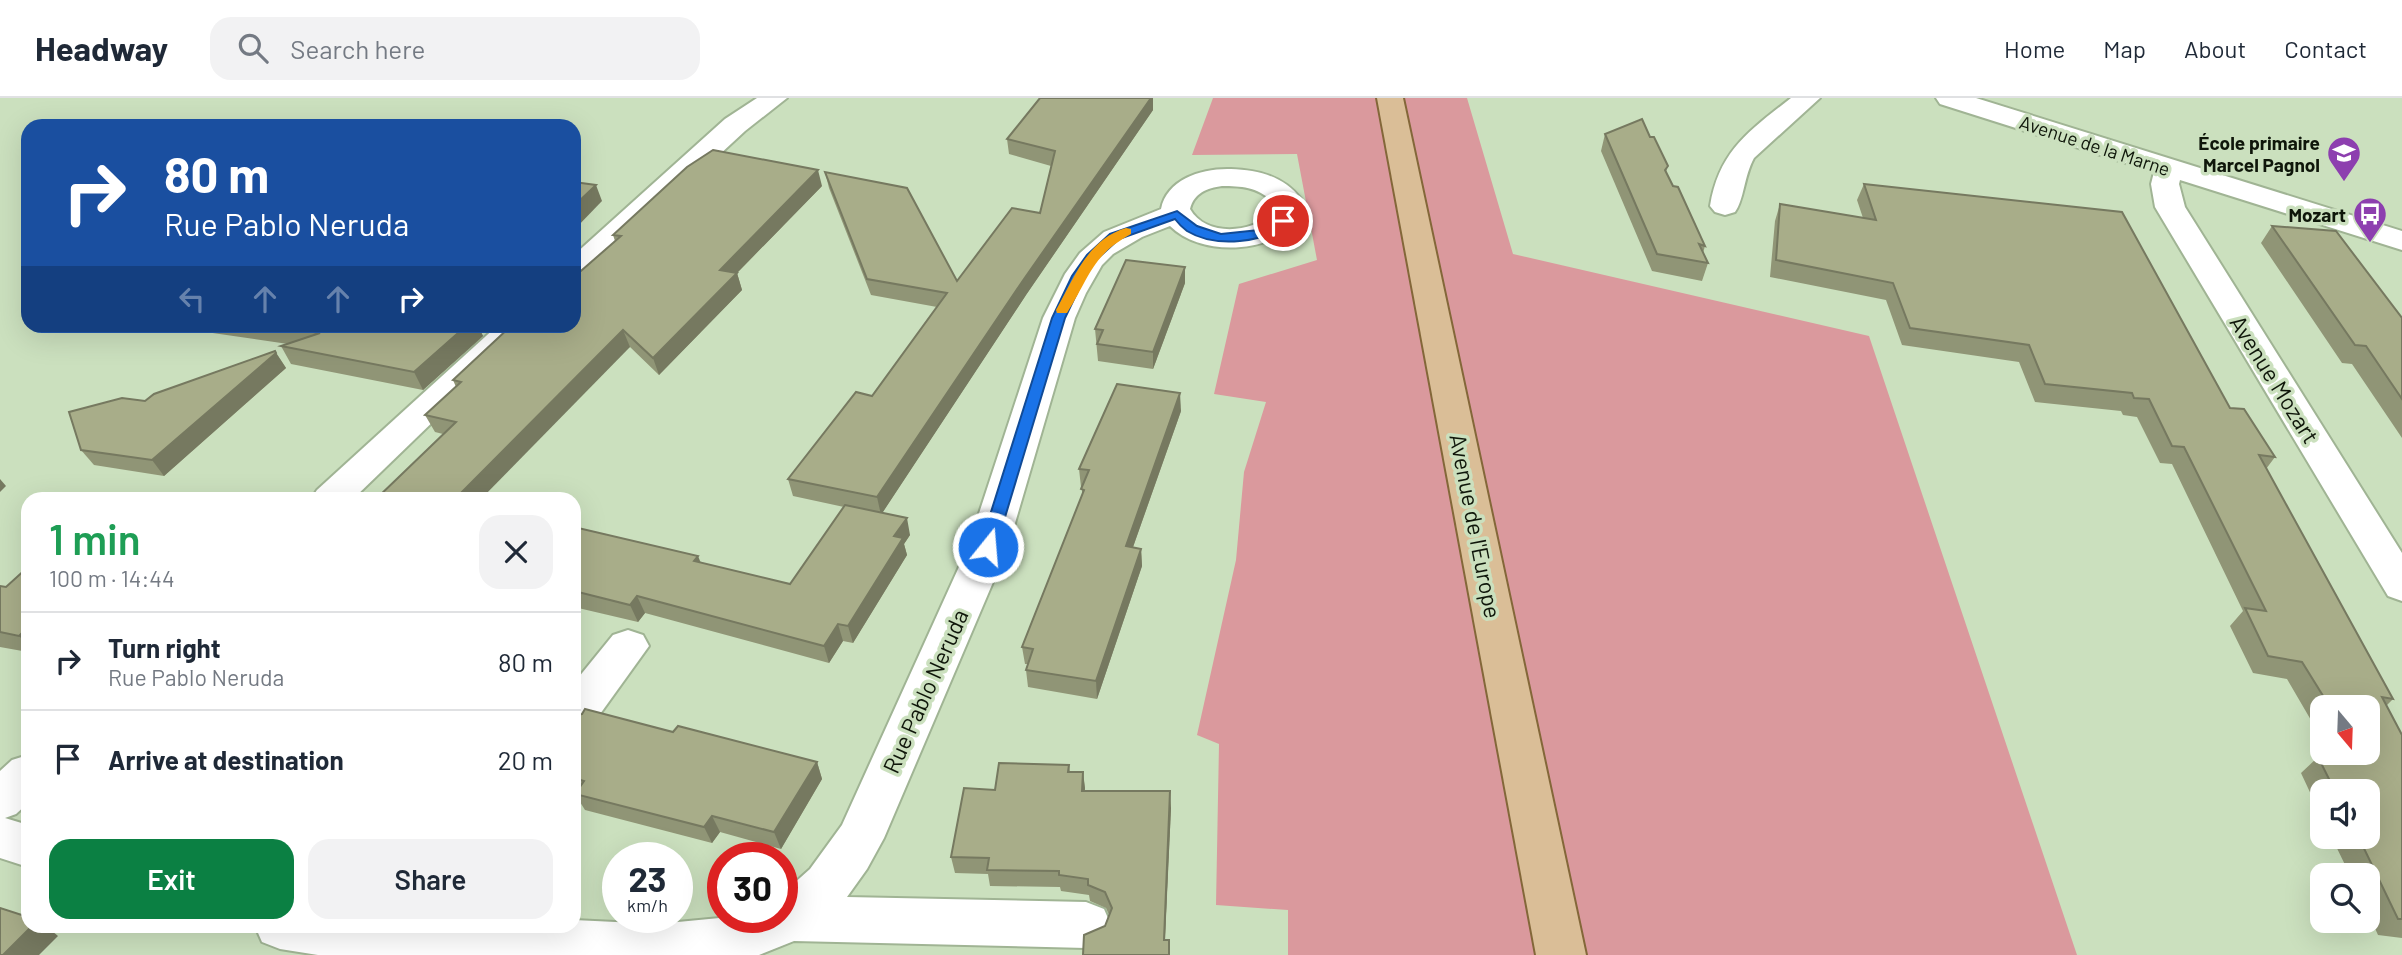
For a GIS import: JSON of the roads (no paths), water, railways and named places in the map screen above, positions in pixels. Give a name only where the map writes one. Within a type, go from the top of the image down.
[{"type":"main road","name":"Avenue de l'Europe","points":[[1391,98],[1561,955]]},
{"type":"street","points":[[581,266],[734,125],[774,98]]},
{"type":"street","points":[[1725,206],[1732,167],[1741,154],[1807,98]]},
{"type":"street","name":"Avenue de la Marne","points":[[1949,98],[2402,241]]},
{"type":"street","name":"Avenue Mozart","points":[[2169,169],[2165,184],[2169,207],[2402,586]]},
{"type":"street","name":"Rue Pablo Neruda","points":[[798,911],[822,893],[844,865],[860,838],[988,547],[1059,318],[1079,276],[1091,257],[1115,237],[1177,214]]},
{"type":"street","points":[[338,492],[508,333]]},
{"type":"street","points":[[581,706],[628,646]]},
{"type":"street","points":[[0,800],[21,780]]},
{"type":"street","points":[[0,837],[21,844]]},
{"type":"street","name":"Rue Pablo Neruda","points":[[798,919],[1029,940],[1086,925]]},
{"type":"street","name":"Rue Pablo Neruda","points":[[326,933],[357,933]]},
{"type":"street","name":"Rue Pablo Neruda","points":[[436,933],[679,949],[757,933]]},
{"type":"place","name":"École primaire Marcel Pagnol","points":[[2344,183]]},
{"type":"place","name":"Mozart","points":[[2370,244]]}]
